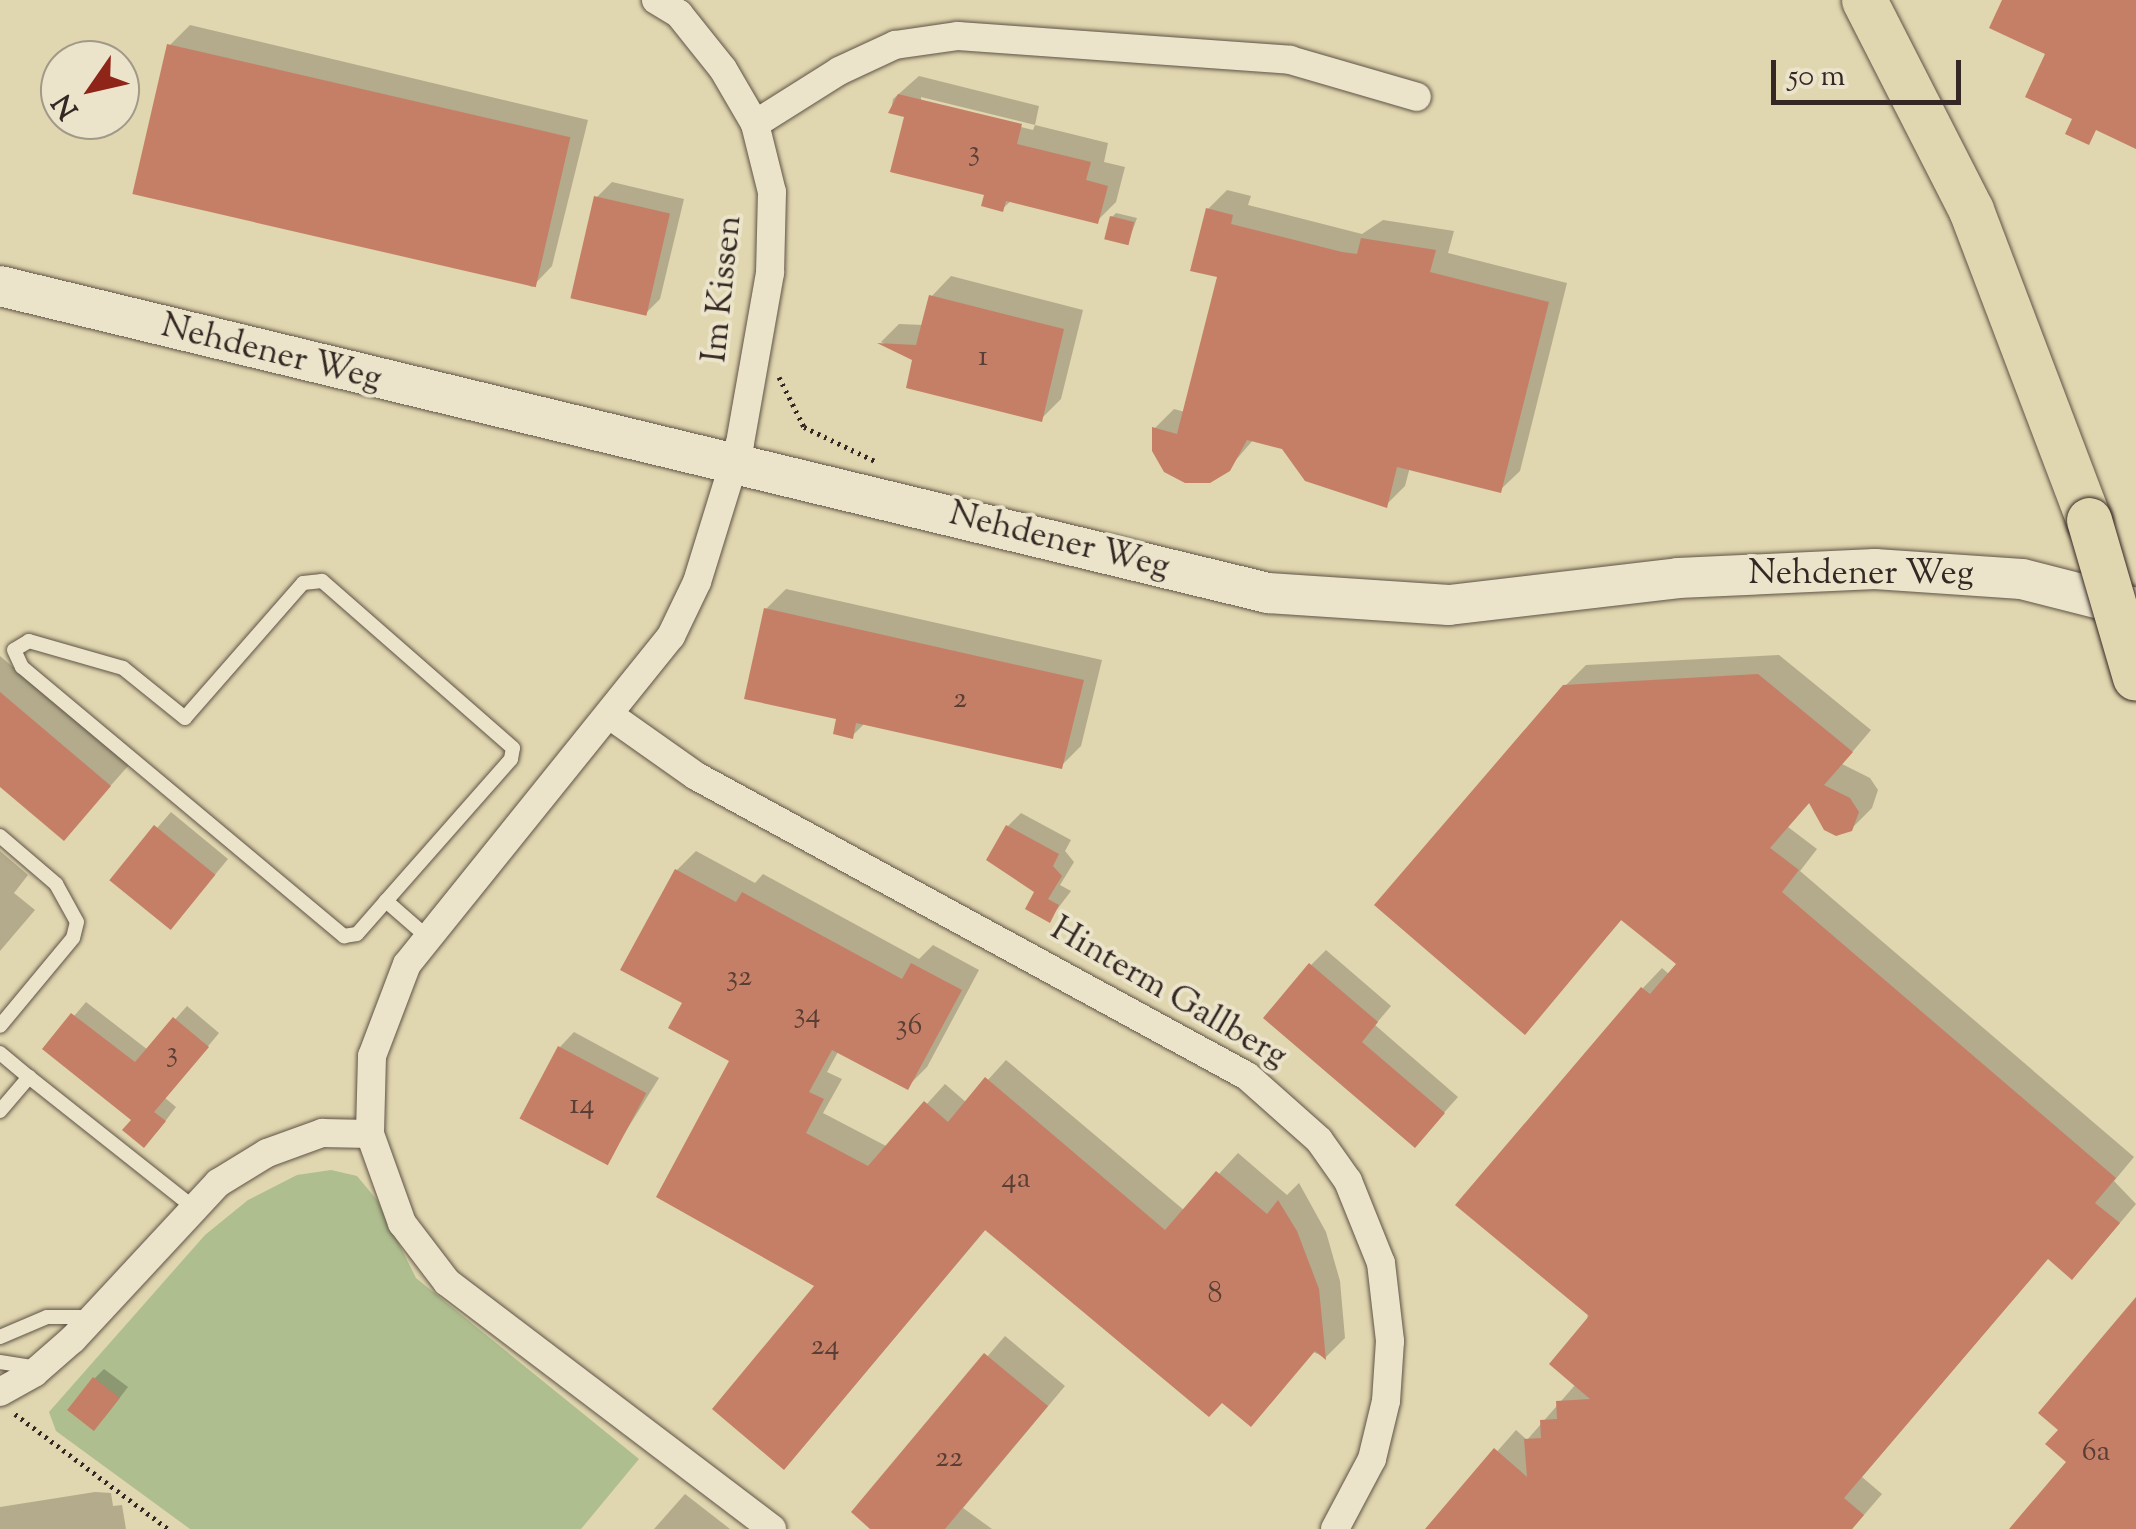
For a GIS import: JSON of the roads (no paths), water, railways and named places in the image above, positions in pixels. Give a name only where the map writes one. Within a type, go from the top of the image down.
[{"type":"main road","points":[[1864,0],[1971,210],[2088,520],[2135,679]]},
{"type":"street","name":"Im Kissen","points":[[656,0],[690,28],[755,124],[772,192],[761,334],[734,463]]},
{"type":"street","points":[[755,124],[839,71],[895,44],[958,36],[1290,60],[1417,97]]},
{"type":"street","name":"Nehdener Weg","points":[[0,286],[1268,592],[1449,606],[1678,578],[1875,569],[2022,580],[2136,608]]},
{"type":"street","points":[[734,463],[686,609],[611,716],[425,934],[396,988],[372,1056],[370,1134],[402,1223],[446,1282],[772,1529]]},
{"type":"street","name":"Hinterm Gallberg","points":[[611,716],[696,776],[1247,1076],[1319,1140],[1348,1181],[1381,1263],[1390,1340],[1386,1401],[1372,1459],[1335,1529]]},
{"type":"street","points":[[0,1392],[39,1368],[193,1207],[267,1153],[322,1133],[370,1134]]},
{"type":"lane","points":[[322,581],[513,748],[511,758],[386,901],[357,934],[344,936],[22,667],[14,650],[29,641],[124,668],[184,718],[303,583],[322,581]]},
{"type":"lane","points":[[0,836],[56,884],[77,922],[72,938],[0,1026]]},
{"type":"lane","points":[[386,901],[425,934]]},
{"type":"lane","points":[[0,1053],[193,1207]]},
{"type":"lane","points":[[0,1111],[28,1077]]},
{"type":"lane","points":[[0,1337],[47,1317],[92,1316]]},
{"type":"lane","points":[[0,1362],[39,1368]]}]
